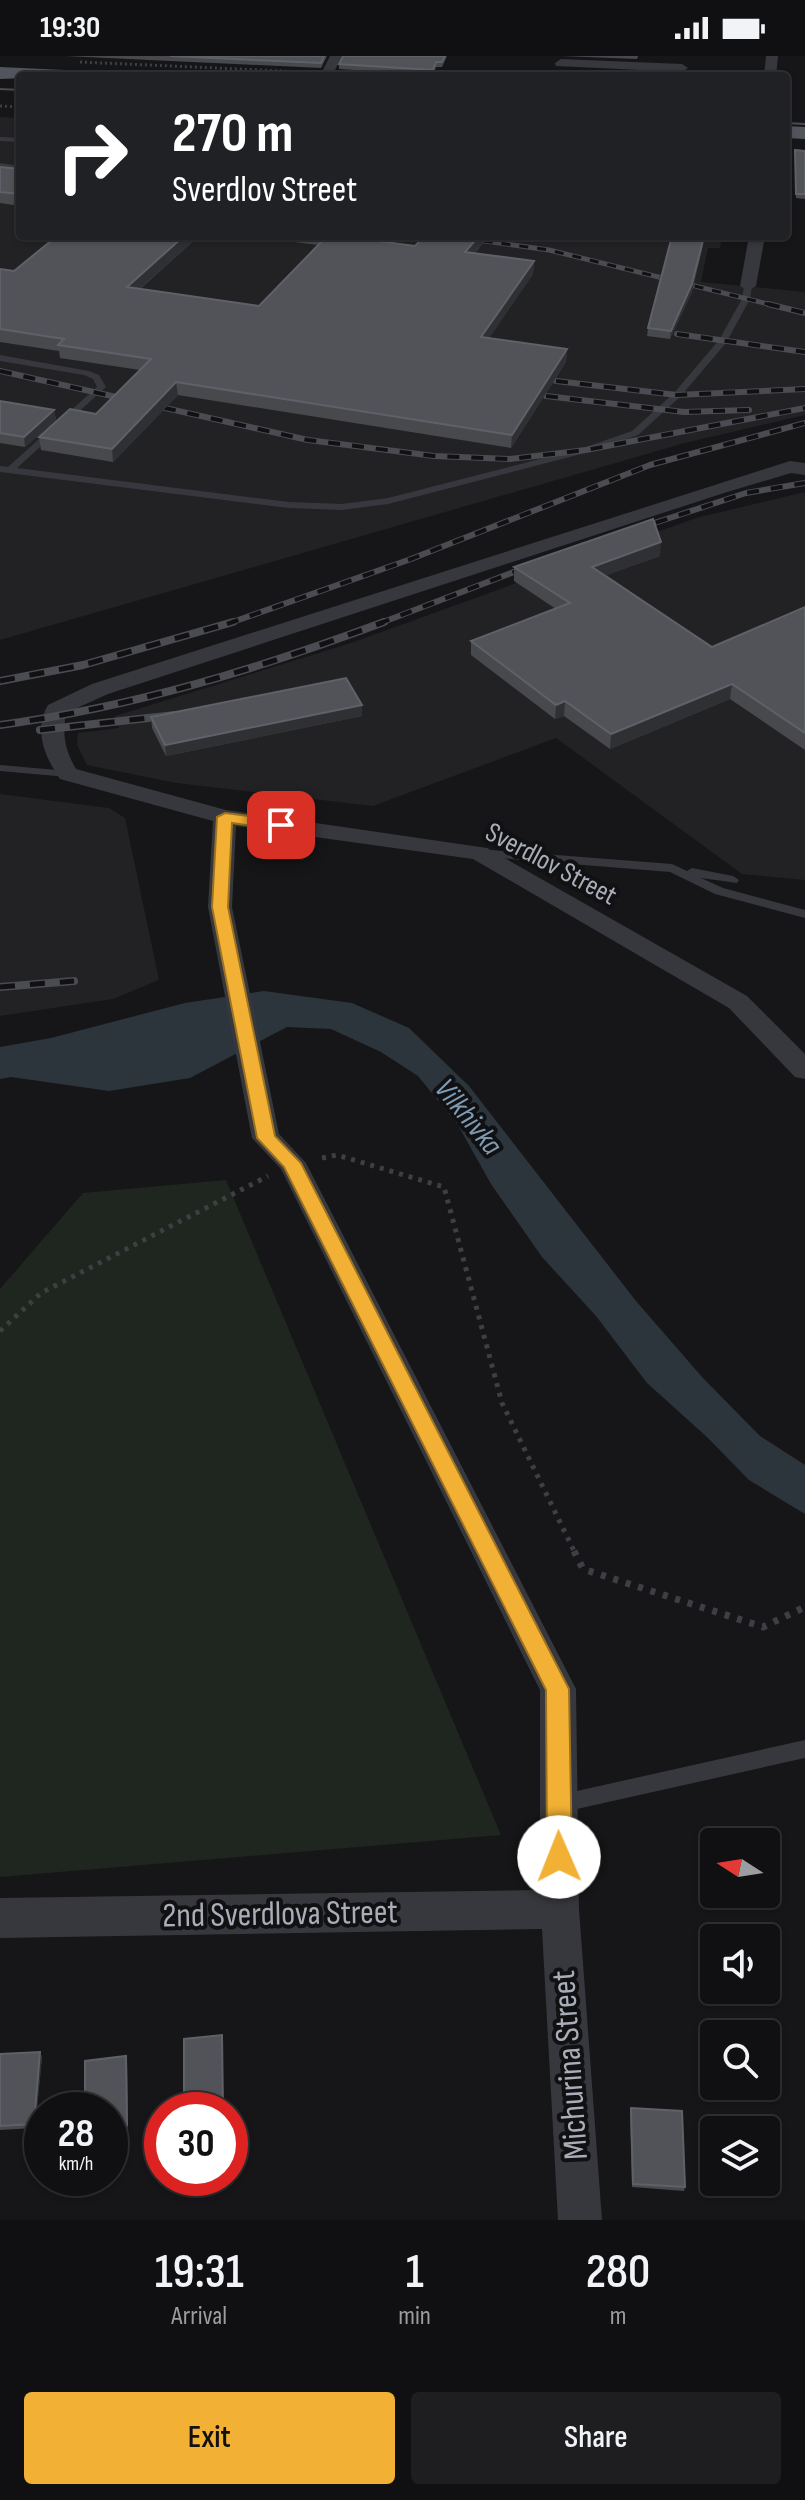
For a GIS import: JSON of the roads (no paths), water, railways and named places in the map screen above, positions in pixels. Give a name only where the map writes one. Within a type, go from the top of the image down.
[{"type":"street","points":[[561,63],[683,67]]},
{"type":"street","points":[[748,286],[756,240]]},
{"type":"street","points":[[68,774],[53,750],[52,729],[56,710],[100,689],[800,466]]},
{"type":"street","name":"Sverdlov Street","points":[[68,774],[225,817],[479,853],[738,1002],[805,1070]]},
{"type":"street","name":"Michurina Street","points":[[225,817],[220,907],[266,1138],[292,1163],[558,1689],[560,1909],[580,2220]]},
{"type":"street","name":"2nd Sverdlova Street","points":[[0,1918],[560,1909]]},
{"type":"lane","points":[[5,470],[289,505],[342,507],[388,501],[586,450],[635,433],[677,395],[723,341],[746,299],[748,286]]},
{"type":"lane","points":[[0,358],[86,373],[101,381],[102,387],[5,470]]},
{"type":"lane","points":[[0,768],[68,774]]},
{"type":"lane","points":[[479,853],[672,868],[733,880]]},
{"type":"lane","points":[[672,868],[719,891],[805,914]]},
{"type":"lane","points":[[558,1804],[805,1749]]},
{"type":"water","name":"Vilkhivka","points":[[264,991],[352,1003],[409,1028],[469,1086],[636,1301],[702,1377],[760,1436],[805,1465],[805,1514],[749,1480],[647,1383],[596,1316],[542,1257],[491,1184],[458,1125],[418,1076],[381,1052],[331,1029],[287,1027],[190,1078],[109,1091],[11,1077],[0,1079],[0,1047],[51,1038],[185,1003]]},
{"type":"tram line","points":[[0,89],[16,90]]},
{"type":"tram line","points":[[790,123],[805,124]]},
{"type":"railway","points":[[477,240],[549,250],[776,306]]},
{"type":"railway","points":[[768,304],[805,313]]},
{"type":"railway","points":[[677,334],[805,352]]},
{"type":"railway","points":[[0,371],[308,440],[434,456],[510,459],[586,450],[805,408]]},
{"type":"railway","points":[[556,381],[677,395],[805,389]]},
{"type":"railway","points":[[546,396],[684,412],[749,410]]},
{"type":"railway","points":[[231,623],[411,559],[650,465],[805,423]]},
{"type":"railway","points":[[633,530],[746,493],[805,483]]},
{"type":"railway","points":[[378,624],[535,564]]},
{"type":"railway","points":[[0,725],[147,697],[290,655],[384,622]]},
{"type":"railway","points":[[0,681],[83,665],[231,623]]},
{"type":"railway","points":[[227,624],[231,623]]},
{"type":"railway","points":[[40,730],[175,715]]},
{"type":"railway","points":[[0,987],[74,981]]}]
